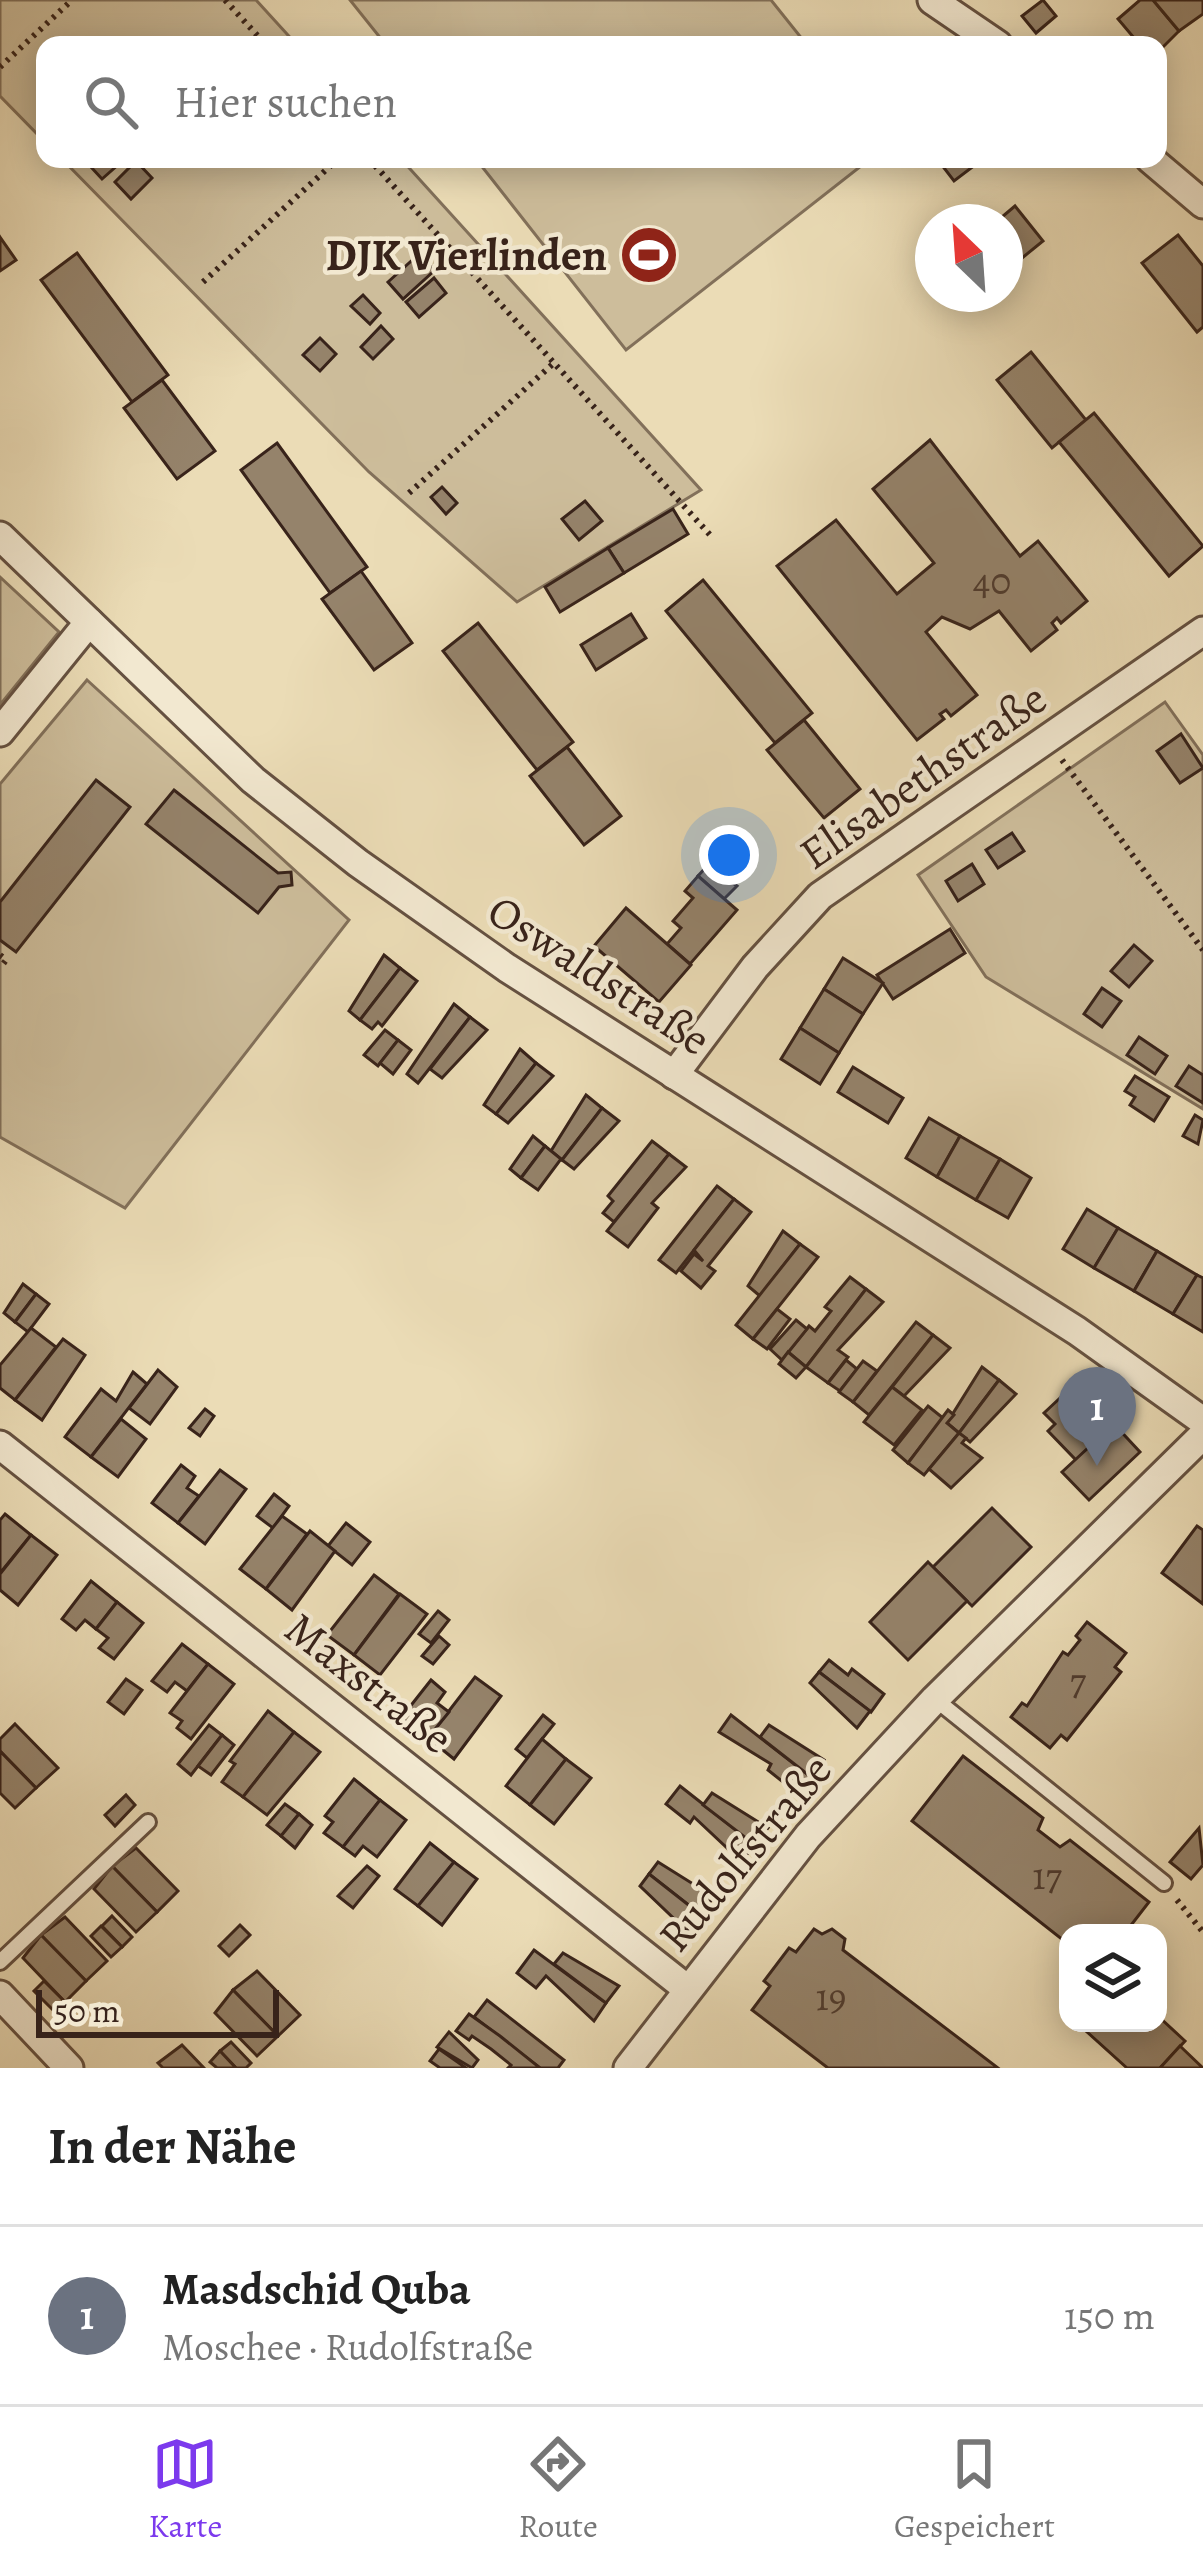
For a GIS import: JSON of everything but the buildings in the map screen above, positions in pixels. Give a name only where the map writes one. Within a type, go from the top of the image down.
[{"type":"street","points":[[932,0],[985,36]]},
{"type":"street","points":[[1161,168],[1203,204]]},
{"type":"street","name":"Oswaldstraße","points":[[0,536],[254,780],[358,863],[674,1075],[1077,1331],[1203,1421]]},
{"type":"street","points":[[0,732],[89,622]]},
{"type":"street","name":"Elisabethstraße","points":[[674,1075],[755,967],[820,896],[1203,631]]},
{"type":"street","name":"Rudolfstraße","points":[[628,2068],[808,1836],[935,1699],[1203,1435]]},
{"type":"street","name":"Maxstraße","points":[[0,1444],[686,1988]]},
{"type":"street","points":[[0,1994],[69,2068]]},
{"type":"lane","points":[[935,1699],[1164,1883]]},
{"type":"lane","points":[[0,1962],[148,1822]]},
{"type":"path","points":[[0,67],[72,0]]},
{"type":"path","points":[[225,0],[258,36]]},
{"type":"path","points":[[203,282],[328,168]]},
{"type":"path","points":[[377,168],[711,536]]},
{"type":"path","points":[[410,493],[554,363]]},
{"type":"path","points":[[1047,741],[1203,950]]},
{"type":"path","points":[[0,955],[6,960],[0,968]]},
{"type":"path","points":[[1164,1883],[1203,1932]]},
{"type":"shaded area","points":[[0,0],[256,0],[289,36],[36,36],[36,133],[0,96]]},
{"type":"shaded area","points":[[350,0],[771,0],[800,36],[379,36]]},
{"type":"shaded area","points":[[71,168],[409,168],[701,490],[517,602],[369,472]]},
{"type":"shaded area","name":"DJK Vierlinden","points":[[483,168],[859,168],[626,350]]},
{"type":"shaded area","points":[[0,577],[59,632],[0,705]]},
{"type":"shaded area","points":[[87,680],[349,920],[125,1208],[0,1137],[0,784]]},
{"type":"shaded area","points":[[1165,702],[1203,755],[1203,1109],[986,977],[918,875]]},
{"type":"place","name":"DJK Vierlinden","points":[[649,255]]},
{"type":"place","name":"Masdschid Quba","points":[[1097,1466]]}]
